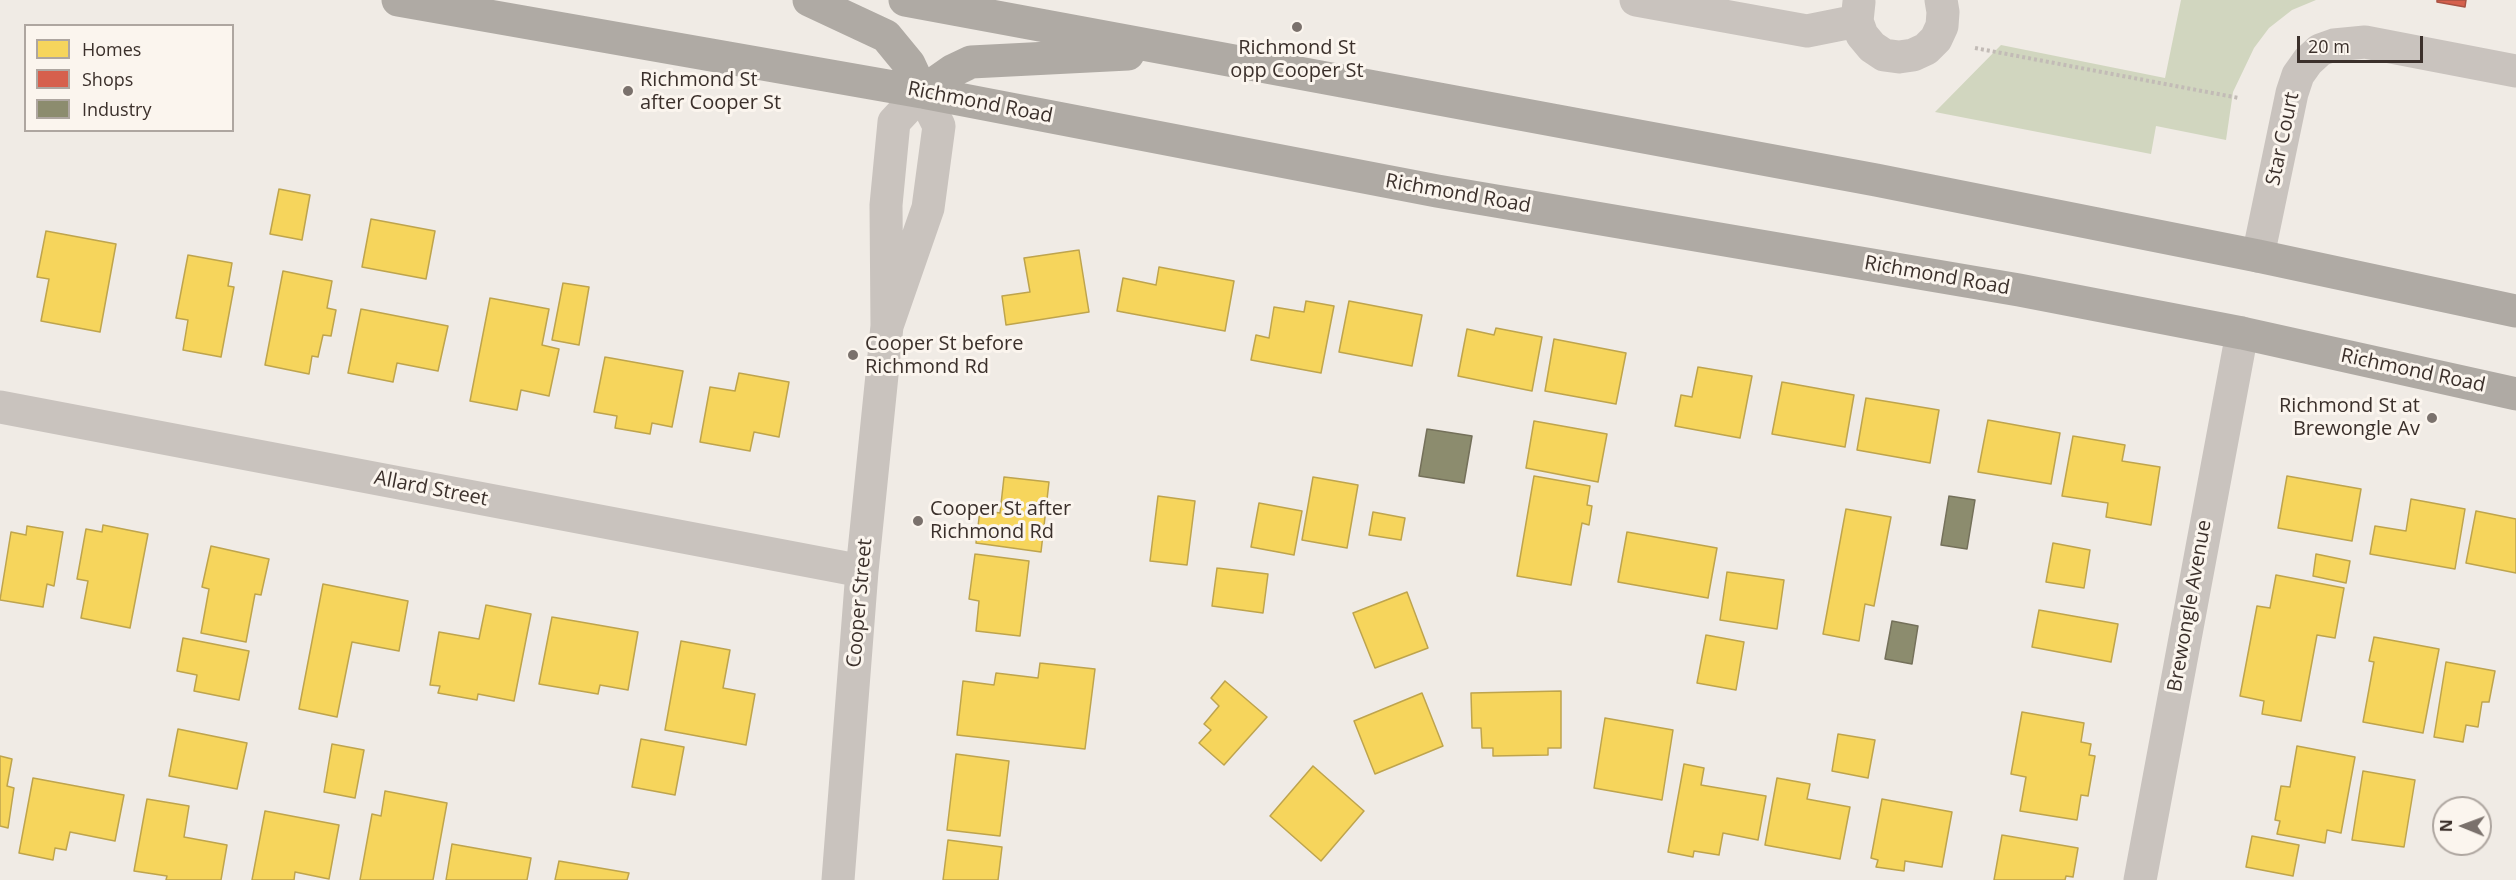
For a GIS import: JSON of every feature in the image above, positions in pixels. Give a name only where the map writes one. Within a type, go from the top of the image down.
[{"type":"highway","name":"Richmond Road","points":[[398,0],[922,92],[1437,191],[2007,288],[2242,333],[2516,394]]},
{"type":"highway","points":[[809,0],[886,36],[909,64],[922,92],[952,71],[971,62],[1185,51]]},
{"type":"highway","points":[[905,0],[1864,177],[2258,256],[2516,311]]},
{"type":"street","points":[[1636,0],[1807,32],[1858,11],[1862,35],[1872,47],[1884,55],[1899,57],[1913,55],[1926,49],[1936,39],[1942,26],[1941,0]]},
{"type":"street","name":"Star Court","points":[[2258,256],[2292,93],[2303,68],[2320,50],[2334,45],[2365,42],[2516,71]]},
{"type":"street","name":"Cooper Street","points":[[838,880],[862,571],[887,326],[886,205],[894,123],[922,92],[939,126],[928,208],[887,326]]},
{"type":"street","name":"Brewongle Avenue","points":[[2140,880],[2242,333]]},
{"type":"street","name":"Allard Street","points":[[0,407],[862,571]]},
{"type":"path","points":[[1967,47],[2240,98]]},
{"type":"green space","points":[[2181,0],[2316,0],[2292,10],[2269,28],[2254,48],[2233,92],[2226,140],[2156,126],[2151,154],[1935,112],[2001,45],[2165,78]]},
{"type":"building: Homes","points":[[279,189],[310,195],[302,240],[270,234]]},
{"type":"building: Homes","points":[[371,219],[435,231],[426,279],[362,267]]},
{"type":"building: Homes","points":[[46,231],[116,244],[100,332],[41,321],[49,279],[37,277]]},
{"type":"building: Homes","points":[[1079,250],[1089,312],[1006,325],[1002,296],[1030,292],[1024,258]]},
{"type":"building: Homes","points":[[188,255],[232,263],[228,286],[234,287],[221,357],[183,350],[188,320],[176,318]]},
{"type":"building: Homes","points":[[1159,267],[1234,281],[1225,331],[1117,311],[1123,278],[1156,285]]},
{"type":"building: Homes","points":[[283,271],[332,281],[327,308],[336,310],[331,336],[323,335],[318,357],[312,356],[309,374],[265,365]]},
{"type":"building: Homes","points":[[563,283],[589,287],[579,345],[552,340]]},
{"type":"building: Homes","points":[[490,298],[549,309],[542,345],[559,349],[549,396],[521,390],[517,410],[470,401]]},
{"type":"building: Homes","points":[[1306,301],[1334,306],[1321,373],[1251,360],[1256,335],[1269,338],[1274,307],[1304,312]]},
{"type":"building: Homes","points":[[1349,301],[1422,315],[1412,366],[1339,352]]},
{"type":"building: Homes","points":[[361,309],[448,326],[438,371],[397,363],[393,382],[348,373]]},
{"type":"building: Homes","points":[[1496,328],[1542,337],[1532,391],[1458,376],[1467,329],[1494,335]]},
{"type":"building: Homes","points":[[1554,339],[1626,353],[1616,404],[1545,391]]},
{"type":"building: Homes","points":[[605,357],[683,371],[672,427],[652,423],[650,434],[615,428],[617,416],[594,412]]},
{"type":"building: Homes","points":[[1698,367],[1752,376],[1740,438],[1675,426],[1681,395],[1692,397]]},
{"type":"building: Homes","points":[[739,373],[789,382],[779,437],[754,432],[750,451],[700,442],[710,387],[735,391]]},
{"type":"building: Homes","points":[[1782,382],[1854,395],[1845,447],[1772,434]]},
{"type":"building: Homes","points":[[1866,398],[1939,410],[1930,463],[1857,450]]},
{"type":"building: Homes","points":[[1988,420],[2060,433],[2051,484],[1978,472]]},
{"type":"building: Homes","points":[[1534,421],[1607,434],[1598,482],[1526,468]]},
{"type":"building: Homes","points":[[2073,436],[2125,445],[2122,461],[2160,467],[2151,525],[2106,517],[2108,503],[2062,496]]},
{"type":"building: Homes","points":[[1534,476],[1590,486],[1587,505],[1592,506],[1589,525],[1582,523],[1571,585],[1517,576]]},
{"type":"building: Homes","points":[[2287,476],[2361,489],[2352,541],[2278,528]]},
{"type":"building: Homes","points":[[1004,477],[1049,482],[1041,552],[976,543],[980,510],[1000,513]]},
{"type":"building: Homes","points":[[1313,477],[1358,485],[1347,548],[1302,540]]},
{"type":"building: Homes","points":[[1158,496],[1195,501],[1187,565],[1150,561]]},
{"type":"building: Homes","points":[[2411,499],[2465,509],[2455,569],[2370,554],[2375,526],[2406,531]]},
{"type":"building: Homes","points":[[1259,503],[1302,511],[1294,555],[1251,547]]},
{"type":"building: Homes","points":[[1846,509],[1891,517],[1874,606],[1865,604],[1859,641],[1823,634]]},
{"type":"building: Homes","points":[[2476,511],[2516,519],[2516,573],[2466,563]]},
{"type":"building: Homes","points":[[1373,512],[1405,518],[1401,540],[1369,535]]},
{"type":"building: Homes","points":[[103,525],[148,534],[130,628],[81,618],[88,581],[77,579],[86,529],[102,532]]},
{"type":"building: Homes","points":[[27,526],[63,532],[54,586],[47,584],[43,607],[0,600],[11,532],[26,535]]},
{"type":"building: Homes","points":[[1627,532],[1717,548],[1708,598],[1618,582]]},
{"type":"building: Homes","points":[[2053,543],[2090,550],[2084,588],[2046,582]]},
{"type":"building: Homes","points":[[211,546],[269,559],[261,595],[255,594],[246,642],[201,633],[209,589],[202,587]]},
{"type":"building: Homes","points":[[975,554],[1029,561],[1020,636],[976,631],[979,601],[969,599]]},
{"type":"building: Homes","points":[[2316,554],[2350,561],[2346,583],[2313,576]]},
{"type":"building: Homes","points":[[1217,568],[1268,574],[1263,613],[1212,606]]},
{"type":"building: Homes","points":[[1727,572],[1784,580],[1777,629],[1720,620]]},
{"type":"building: Homes","points":[[2276,575],[2344,588],[2335,638],[2317,635],[2301,721],[2262,714],[2264,701],[2240,696],[2257,606],[2270,608]]},
{"type":"building: Homes","points":[[323,584],[408,601],[399,651],[352,642],[337,717],[299,709]]},
{"type":"building: Homes","points":[[1407,592],[1428,648],[1375,668],[1353,613]]},
{"type":"building: Homes","points":[[486,605],[531,614],[514,701],[478,694],[477,700],[438,693],[440,686],[430,685],[439,632],[479,639]]},
{"type":"building: Homes","points":[[2039,610],[2118,624],[2111,662],[2032,647]]},
{"type":"building: Homes","points":[[552,617],[638,632],[628,690],[600,685],[598,694],[539,684]]},
{"type":"building: Homes","points":[[1706,635],[1744,642],[1736,690],[1697,683]]},
{"type":"building: Homes","points":[[2374,637],[2439,649],[2423,733],[2363,722],[2374,662],[2369,661]]},
{"type":"building: Homes","points":[[183,638],[249,651],[239,700],[194,691],[197,675],[177,671]]},
{"type":"building: Homes","points":[[681,641],[730,650],[723,688],[755,694],[746,745],[665,730]]},
{"type":"building: Homes","points":[[2446,662],[2495,671],[2489,702],[2482,702],[2478,727],[2466,725],[2463,742],[2434,737]]},
{"type":"building: Homes","points":[[1040,663],[1095,669],[1085,749],[957,735],[963,681],[994,685],[996,673],[1038,678]]},
{"type":"building: Homes","points":[[1225,681],[1267,717],[1224,765],[1199,743],[1211,730],[1204,724],[1219,706],[1211,698]]},
{"type":"building: Homes","points":[[1561,691],[1561,748],[1548,748],[1548,755],[1493,756],[1493,748],[1482,748],[1481,728],[1472,728],[1471,693]]},
{"type":"building: Homes","points":[[1422,693],[1443,746],[1375,774],[1354,721]]},
{"type":"building: Homes","points":[[2022,712],[2084,723],[2081,742],[2091,744],[2089,755],[2095,756],[2088,796],[2081,795],[2077,820],[2020,811],[2026,777],[2011,774]]},
{"type":"building: Homes","points":[[1605,718],[1673,730],[1662,800],[1594,788]]},
{"type":"building: Homes","points":[[178,729],[247,743],[237,789],[169,776]]},
{"type":"building: Homes","points":[[1838,734],[1875,740],[1868,778],[1832,771]]},
{"type":"building: Homes","points":[[641,739],[684,747],[675,795],[632,787]]},
{"type":"building: Homes","points":[[332,744],[364,750],[355,798],[324,792]]},
{"type":"building: Homes","points":[[2297,746],[2355,757],[2341,833],[2327,830],[2325,843],[2277,834],[2280,821],[2275,820],[2281,786],[2290,787]]},
{"type":"building: Homes","points":[[956,754],[1009,761],[1000,836],[947,830]]},
{"type":"building: Homes","points":[[0,756],[12,759],[7,786],[14,788],[8,828],[0,826]]},
{"type":"building: Homes","points":[[1684,764],[1704,768],[1701,785],[1766,796],[1758,840],[1723,833],[1719,855],[1694,851],[1693,857],[1668,852]]},
{"type":"building: Homes","points":[[1313,766],[1364,811],[1321,861],[1270,816]]},
{"type":"building: Homes","points":[[2363,771],[2415,780],[2404,847],[2352,840]]},
{"type":"building: Homes","points":[[33,778],[124,795],[115,841],[70,832],[66,850],[55,848],[53,860],[19,853]]},
{"type":"building: Homes","points":[[1777,778],[1810,784],[1807,799],[1850,807],[1840,859],[1765,845]]},
{"type":"building: Homes","points":[[385,791],[447,803],[433,880],[360,880],[372,814],[381,816]]},
{"type":"building: Homes","points":[[147,799],[189,806],[184,837],[227,845],[221,880],[166,880],[167,876],[134,871]]},
{"type":"building: Homes","points":[[1882,799],[1952,812],[1942,867],[1905,861],[1904,871],[1876,867],[1878,860],[1871,858]]},
{"type":"building: Homes","points":[[265,811],[339,825],[329,879],[295,872],[294,880],[252,880]]},
{"type":"building: Homes","points":[[2002,835],[2078,848],[2073,877],[2066,876],[2065,880],[1994,880]]},
{"type":"building: Homes","points":[[2252,836],[2299,845],[2293,876],[2246,867]]},
{"type":"building: Homes","points":[[948,840],[1002,847],[998,880],[943,880]]},
{"type":"building: Homes","points":[[452,844],[531,858],[527,880],[446,880]]},
{"type":"building: Homes","points":[[559,861],[629,873],[627,880],[555,880]]},
{"type":"building: Shops","points":[[2437,0],[2466,0],[2465,7],[2437,2]]},
{"type":"building: Industry","points":[[1427,429],[1472,436],[1464,483],[1419,476]]},
{"type":"building: Industry","points":[[1949,496],[1975,500],[1967,549],[1941,545]]},
{"type":"building: Industry","points":[[1892,621],[1918,626],[1912,664],[1885,659]]},
{"type":"place","name":"Richmond St opp Cooper St","points":[[1297,27]]},
{"type":"place","name":"Richmond St after Cooper St","points":[[628,91]]},
{"type":"place","name":"Cooper St before Richmond Rd","points":[[853,355]]},
{"type":"place","name":"Richmond St at Brewongle Av","points":[[2432,418]]},
{"type":"place","name":"Cooper St after Richmond Rd","points":[[918,521]]}]
